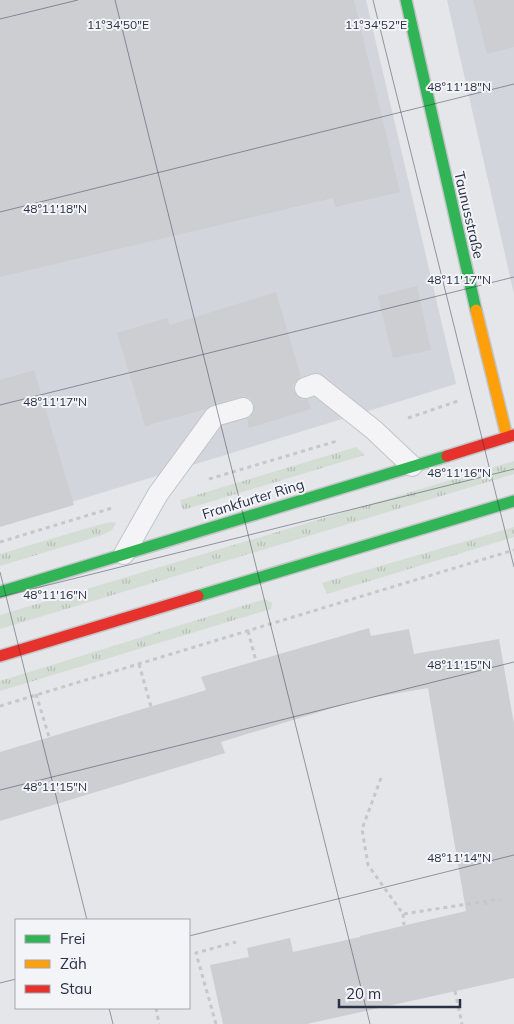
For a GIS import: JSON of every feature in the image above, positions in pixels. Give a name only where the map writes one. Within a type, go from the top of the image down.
[{"type":"main road","name":"Taunusstraße","points":[[406,0],[495,389],[510,436]]},
{"type":"main road","name":"Frankfurter Ring","points":[[0,592],[510,436]]},
{"type":"main road","points":[[0,656],[514,501]]},
{"type":"lane","points":[[305,388],[316,384],[374,430],[412,466]]},
{"type":"lane","points":[[124,554],[158,494],[215,416],[243,408]]},
{"type":"path","points":[[0,542],[374,430],[495,389]]},
{"type":"path","points":[[0,706],[514,550]]},
{"type":"path","points":[[248,631],[256,661]]},
{"type":"path","points":[[139,664],[151,706]]},
{"type":"path","points":[[36,694],[49,737]]},
{"type":"path","points":[[381,778],[362,829],[368,865],[403,914],[404,925]]},
{"type":"path","points":[[403,914],[500,898]]},
{"type":"path","points":[[485,901],[487,906]]},
{"type":"path","points":[[216,1024],[196,953],[236,942]]},
{"type":"path","points":[[454,991],[462,1024]]},
{"type":"path","points":[[156,1009],[159,1024]]},
{"type":"shaded area","points":[[0,0],[366,0],[456,384],[0,524]]},
{"type":"shaded area","points":[[447,0],[514,0],[514,294]]},
{"type":"green space","points":[[356,447],[365,455],[183,510],[180,500]]},
{"type":"green space","points":[[514,461],[514,474],[0,629],[0,615]]},
{"type":"green space","points":[[111,522],[116,523],[112,530],[102,535],[0,566],[0,554]]},
{"type":"green space","points":[[514,527],[514,537],[327,594],[322,583]]},
{"type":"green space","points":[[265,599],[272,603],[271,609],[0,691],[0,681]]},
{"type":"building","points":[[0,0],[354,0],[400,192],[335,207],[333,198],[0,277]]},
{"type":"building","points":[[473,0],[514,0],[514,47],[487,54]]},
{"type":"building","points":[[417,286],[431,350],[393,358],[378,296]]},
{"type":"building","points":[[276,292],[301,377],[293,385],[294,392],[302,400],[308,399],[311,409],[249,428],[247,419],[251,417],[254,411],[254,404],[251,399],[245,396],[145,426],[117,333],[167,318],[170,325]]},
{"type":"building","points":[[34,370],[74,505],[0,527],[0,380]]},
{"type":"building","points":[[369,628],[371,636],[409,629],[414,654],[499,639],[514,724],[514,978],[307,1024],[223,1024],[210,965],[249,957],[247,948],[290,938],[293,952],[466,911],[428,688],[358,700],[221,742],[225,753],[0,821],[0,752],[206,690],[201,677]]},
{"type":"traffic: fast","points":[[406,0],[476,310]]},
{"type":"traffic: fast","points":[[0,592],[447,456]]},
{"type":"traffic: fast","points":[[198,596],[514,501]]},
{"type":"traffic: slow","points":[[476,310],[507,437]]},
{"type":"traffic: jam","points":[[447,456],[514,435]]},
{"type":"traffic: jam","points":[[0,656],[198,596]]}]
